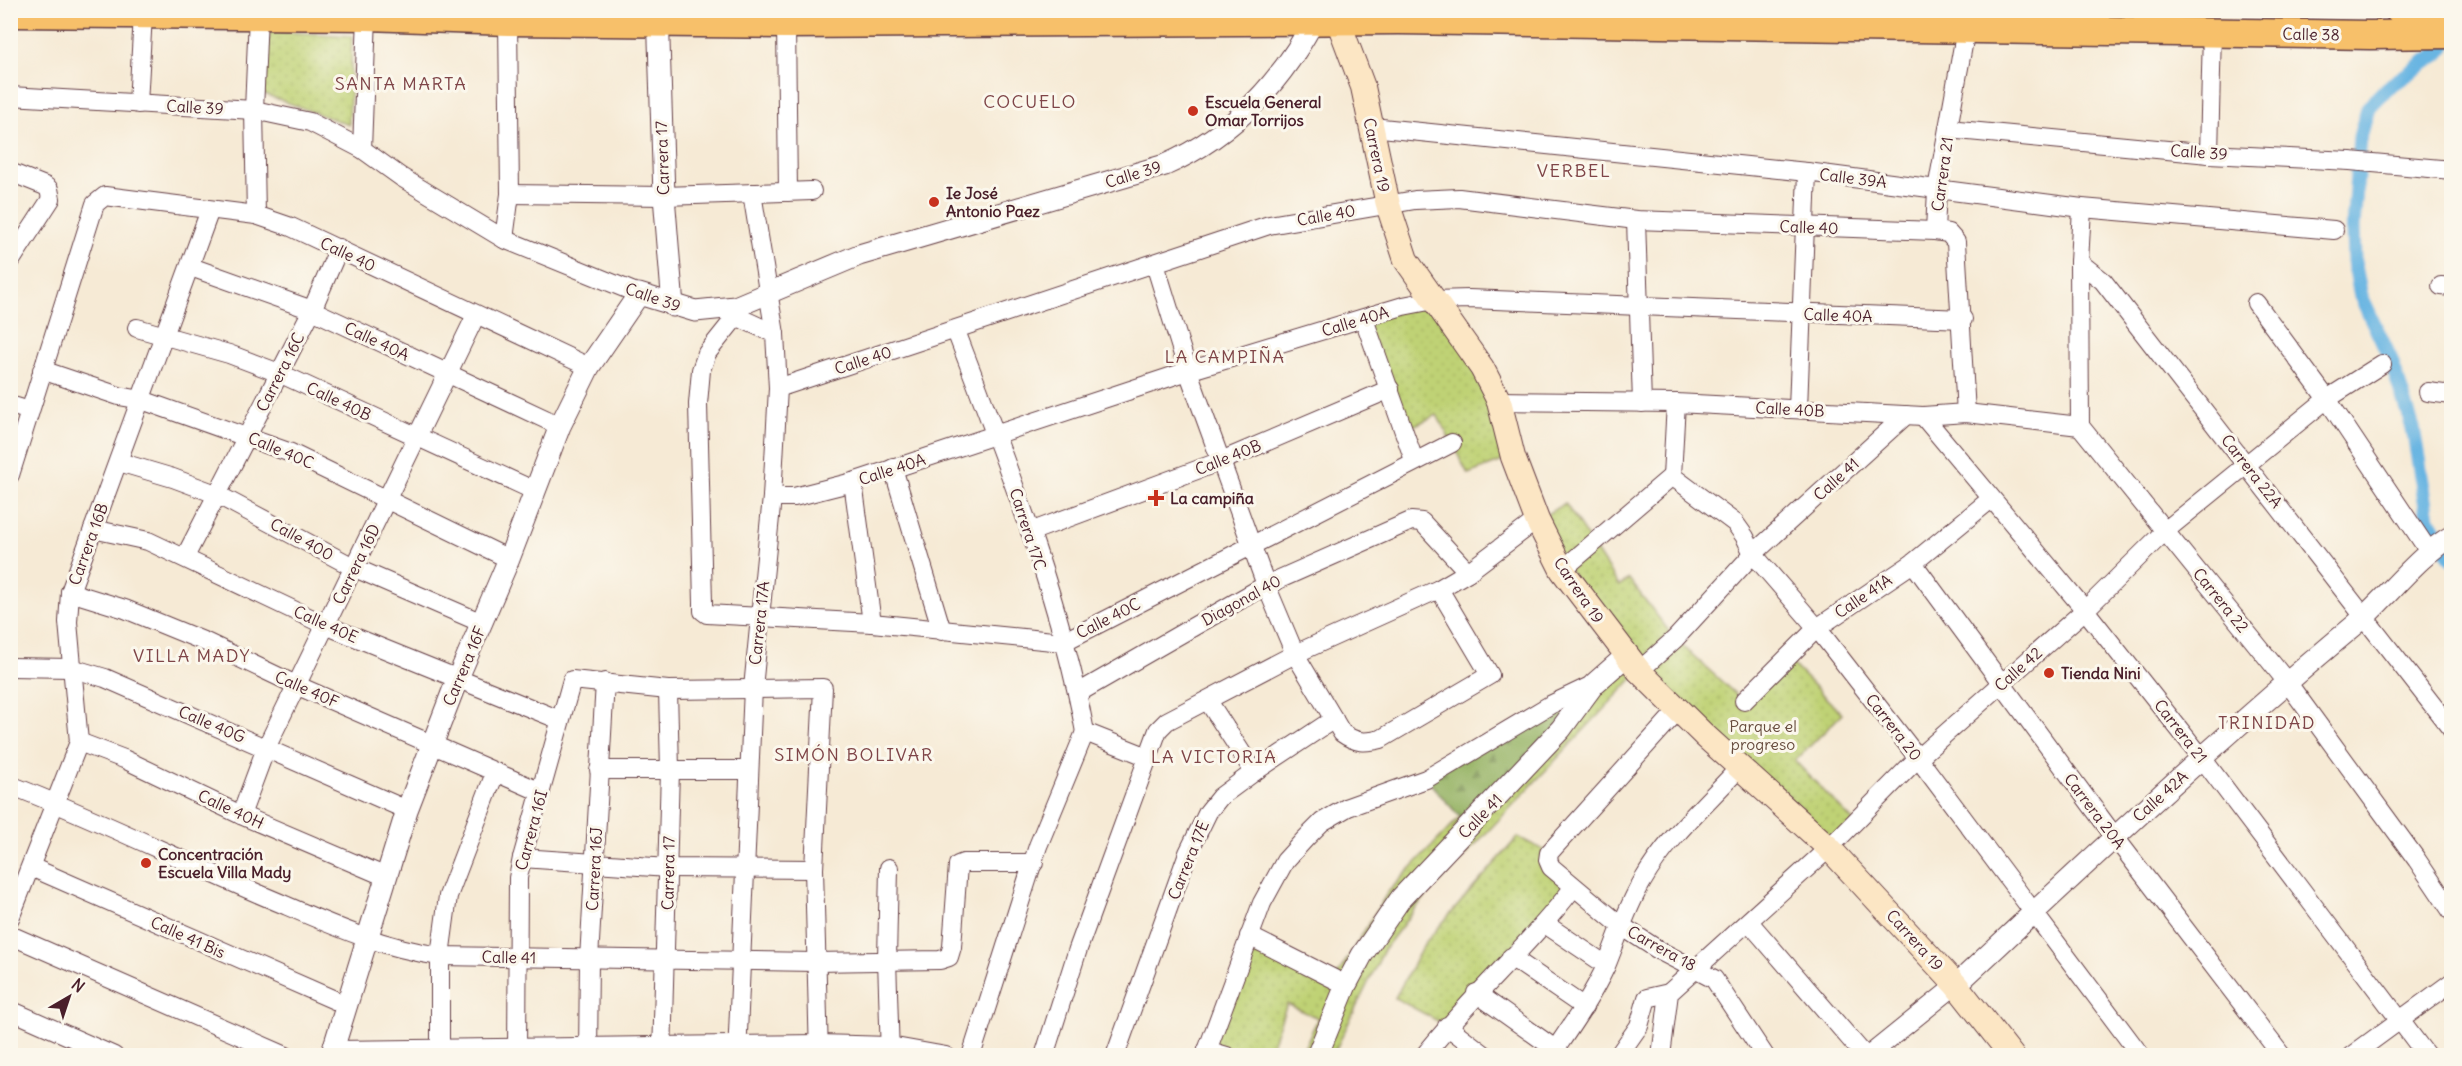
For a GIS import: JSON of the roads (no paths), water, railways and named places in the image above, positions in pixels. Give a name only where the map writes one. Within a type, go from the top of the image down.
[{"type":"highway","name":"Calle 38","points":[[2399,10],[2445,23]]},
{"type":"highway","name":"Calle 38","points":[[10,13],[367,16],[508,21],[658,17],[786,24],[1327,16],[2370,35],[2445,23]]},
{"type":"main road","name":"Carrera 19","points":[[1327,16],[1363,87],[1388,205],[1406,260],[1470,347],[1499,401],[1513,457],[1537,520],[1562,570],[1632,664],[1677,710],[1829,848],[1956,985],[2012,1056]]},
{"type":"street","points":[[138,104],[143,14]]},
{"type":"street","points":[[256,215],[254,110],[258,15]]},
{"type":"street","points":[[362,149],[367,16]]},
{"type":"street","name":"Calle 39","points":[[10,96],[254,110],[310,122],[362,149],[401,177],[504,239],[673,306],[729,314],[768,294],[859,255],[1165,165],[1187,155],[1221,134],[1255,102],[1327,16]]},
{"type":"street","name":"Carrera 17","points":[[658,17],[664,196],[673,306]]},
{"type":"street","points":[[504,239],[510,194],[508,21]]},
{"type":"street","points":[[786,24],[788,192]]},
{"type":"street","name":"Carrera 21","points":[[1966,29],[1937,189],[1935,231],[1948,233],[1956,242],[1963,319],[1966,414]]},
{"type":"street","points":[[2209,154],[2212,31]]},
{"type":"street","name":"Calle 39A","points":[[1372,127],[1807,172],[2082,208],[2334,230]]},
{"type":"street","name":"Calle 39","points":[[1948,129],[2209,154],[2358,161],[2451,170]]},
{"type":"street","points":[[10,172],[45,186],[49,189],[51,199],[10,262]]},
{"type":"street","points":[[1798,409],[1807,172]]},
{"type":"street","points":[[510,194],[664,196],[812,191]]},
{"type":"street","name":"Carrera 17A","points":[[738,1050],[748,770],[753,688],[772,497],[778,388],[774,334],[752,193]]},
{"type":"street","name":"Calle 40","points":[[42,369],[95,204],[105,196],[256,215],[291,227],[589,367]]},
{"type":"street","name":"Calle 40","points":[[778,388],[956,331],[1269,225],[1435,198],[1459,198],[1636,220],[1935,231]]},
{"type":"street","points":[[2080,426],[2079,262],[2082,208]]},
{"type":"street","name":"Carrera 16B","points":[[10,918],[79,742],[68,622],[70,592],[210,210]]},
{"type":"street","points":[[1636,220],[1642,403]]},
{"type":"street","name":"Carrera 16C","points":[[185,557],[312,310],[339,248]]},
{"type":"street","name":"Carrera 22A","points":[[2079,262],[2103,281],[2366,616],[2451,730]]},
{"type":"street","points":[[1155,264],[1188,371],[1266,585],[1294,654],[1342,733],[1354,742],[1367,743],[1382,739],[1490,675],[1439,589]]},
{"type":"street","name":"Calle 40A","points":[[191,267],[312,310],[560,426]]},
{"type":"street","name":"Carrera 16F","points":[[332,1053],[384,876],[457,680],[509,559],[560,426],[589,367],[639,294]]},
{"type":"street","name":"Calle 40A","points":[[772,497],[794,497],[853,482],[1188,371],[1403,306],[1434,300],[1469,298],[1801,314],[1963,319]]},
{"type":"street","points":[[2256,303],[2440,545]]},
{"type":"street","points":[[729,314],[774,334]]},
{"type":"street","name":"Calle 40C","points":[[729,314],[707,353],[701,370],[698,426],[703,611],[707,614],[872,623],[1063,642],[1414,460],[1452,444]]},
{"type":"street","name":"Carrera 16D","points":[[241,815],[266,748],[476,315]]},
{"type":"street","points":[[1364,319],[1414,460]]},
{"type":"street","name":"Calle 40B","points":[[137,328],[229,354],[279,374],[535,491]]},
{"type":"street","name":"Carrera 17C","points":[[956,331],[1030,532],[1078,693],[1085,732]]},
{"type":"street","name":"Calle 42","points":[[1618,1056],[1639,1026],[1647,998],[1670,993],[1750,923],[1829,848],[1918,758],[2085,610],[2165,531],[2327,399],[2382,364]]},
{"type":"street","points":[[10,475],[42,369]]},
{"type":"street","name":"Calle 40C","points":[[42,369],[119,396],[142,400],[291,453],[509,559]]},
{"type":"street","name":"Calle 40B","points":[[1030,532],[1221,460],[1390,389]]},
{"type":"street","points":[[2428,392],[2451,394]]},
{"type":"street","name":"Calle 40B","points":[[1499,401],[1676,403],[1914,415],[1966,414],[2080,426]]},
{"type":"street","points":[[1562,570],[1672,476],[1676,403]]},
{"type":"street","points":[[10,405],[30,411]]},
{"type":"street","name":"Carrera 21","points":[[1914,415],[1991,499],[2085,610],[2202,758],[2427,1056]]},
{"type":"street","name":"Calle 41","points":[[1317,1056],[1346,985],[1362,955],[1401,898],[1561,729],[1594,684],[1675,639],[1753,554],[1914,415]]},
{"type":"street","name":"Carrera 22","points":[[2080,426],[2287,682],[2417,860],[2451,912]]},
{"type":"street","name":"Calle 400","points":[[119,462],[216,494],[355,568],[482,623]]},
{"type":"street","points":[[893,468],[942,631]]},
{"type":"street","name":"Carrera 20","points":[[1672,476],[1735,524],[1745,537],[1753,554],[1817,628],[1918,758],[2141,1056]]},
{"type":"street","points":[[853,482],[872,623]]},
{"type":"street","name":"Calle 41A","points":[[1744,701],[1817,628],[1912,562],[1991,499]]},
{"type":"street","points":[[1044,1056],[1078,949],[1158,730],[1167,721],[1294,654],[1439,589],[1468,572],[1537,520]]},
{"type":"street","name":"Diagonal 40","points":[[1078,693],[1266,585],[1411,521],[1422,522],[1468,572]]},
{"type":"street","name":"Calle 40E","points":[[93,529],[148,541],[325,625],[560,720]]},
{"type":"street","name":"Calle 42A","points":[[1866,1056],[1956,985],[2114,836],[2287,682],[2366,616],[2440,545]]},
{"type":"street","name":"Carrera 20A","points":[[1912,562],[2114,836],[2282,1056]]},
{"type":"street","name":"Calle 40F","points":[[70,592],[125,609],[208,643],[296,685],[541,792]]},
{"type":"street","name":"Calle 40G","points":[[10,667],[71,668],[105,678],[407,810]]},
{"type":"street","name":"Carrera 16I","points":[[517,1051],[518,878],[522,858],[572,680],[605,682]]},
{"type":"street","points":[[605,682],[668,690],[823,688],[814,869],[819,1050]]},
{"type":"street","name":"Carrera 16J","points":[[588,1051],[594,862],[605,682]]},
{"type":"street","points":[[1227,1056],[1206,1053],[1262,903],[1285,861],[1322,822],[1348,807],[1426,779],[1550,705],[1594,684]]},
{"type":"street","name":"Carrera 17","points":[[663,1051],[670,770],[668,690]]},
{"type":"street","points":[[1208,701],[1254,772]]},
{"type":"street","name":"Carrera 18","points":[[1677,710],[1549,853],[1548,860],[1551,867],[1574,888],[1620,925],[1660,951],[1697,968],[1714,979],[1765,1056]]},
{"type":"street","name":"Carrera 17E","points":[[1115,1056],[1198,829],[1220,797],[1334,719]]},
{"type":"street","points":[[971,1056],[1034,863],[1085,732],[1148,757]]},
{"type":"street","name":"Calle 40H","points":[[79,742],[124,759],[241,815],[384,876]]},
{"type":"street","points":[[1476,993],[1553,1052],[1584,1007],[1606,965],[1620,925],[1650,871],[1740,767]]},
{"type":"street","points":[[599,770],[748,770]]},
{"type":"street","points":[[440,1052],[440,956],[448,896],[495,773]]},
{"type":"street","name":"Calle 41","points":[[10,784],[57,803],[216,877],[365,939],[402,951],[440,956],[590,959],[740,958],[815,962],[887,959],[940,960],[949,957],[952,947],[958,866],[963,862],[1034,863]]},
{"type":"street","points":[[522,858],[668,868],[814,869]]},
{"type":"street","name":"Calle 41 Bis","points":[[31,867],[346,1005]]},
{"type":"street","points":[[889,868],[887,959],[890,1051]]},
{"type":"street","points":[[1424,1056],[1476,993],[1545,924],[1574,888]]},
{"type":"street","points":[[1750,923],[1866,1056]]},
{"type":"street","points":[[1545,924],[1606,965]]},
{"type":"street","points":[[10,935],[286,1056]]},
{"type":"street","points":[[1249,936],[1346,985]]},
{"type":"street","points":[[1511,957],[1584,1007]]},
{"type":"street","points":[[2351,1056],[2451,982]]},
{"type":"street","points":[[1661,1056],[1670,993]]},
{"type":"street","points":[[10,1010],[114,1056]]},
{"type":"street","points":[[1447,1026],[1486,1056]]},
{"type":"street","points":[[332,1053],[819,1050],[890,1051],[946,1056]]},
{"type":"waterway","points":[[2452,32],[2440,52],[2387,88],[2368,108],[2360,137],[2353,227],[2354,261],[2361,296],[2391,360],[2413,428],[2428,518],[2452,559]]},
{"type":"place","name":"Escuela General Omar Torrijos","points":[[1193,111]]},
{"type":"place","name":"Ie José Antonio Paez","points":[[934,202]]},
{"type":"place","name":"La campiña","points":[[1156,498]]},
{"type":"place","name":"Tienda Nini","points":[[2049,673]]},
{"type":"place","name":"Concentración Escuela Villa Mady","points":[[146,863]]},
{"type":"district","name":"SANTA MARTA","points":[[401,83]]},
{"type":"district","name":"COCUELO","points":[[1030,101]]},
{"type":"district","name":"VERBEL","points":[[1574,170]]},
{"type":"district","name":"LA CAMPIÑA","points":[[1225,356]]},
{"type":"district","name":"VILLA MADY","points":[[192,655]]},
{"type":"district","name":"TRINIDAD","points":[[2267,722]]},
{"type":"district","name":"SIMÓN BOLIVAR","points":[[854,754]]},
{"type":"district","name":"LA VICTORIA","points":[[1214,756]]},
{"type":"park label","name":"Parque el progreso","points":[[1763,735]]}]
